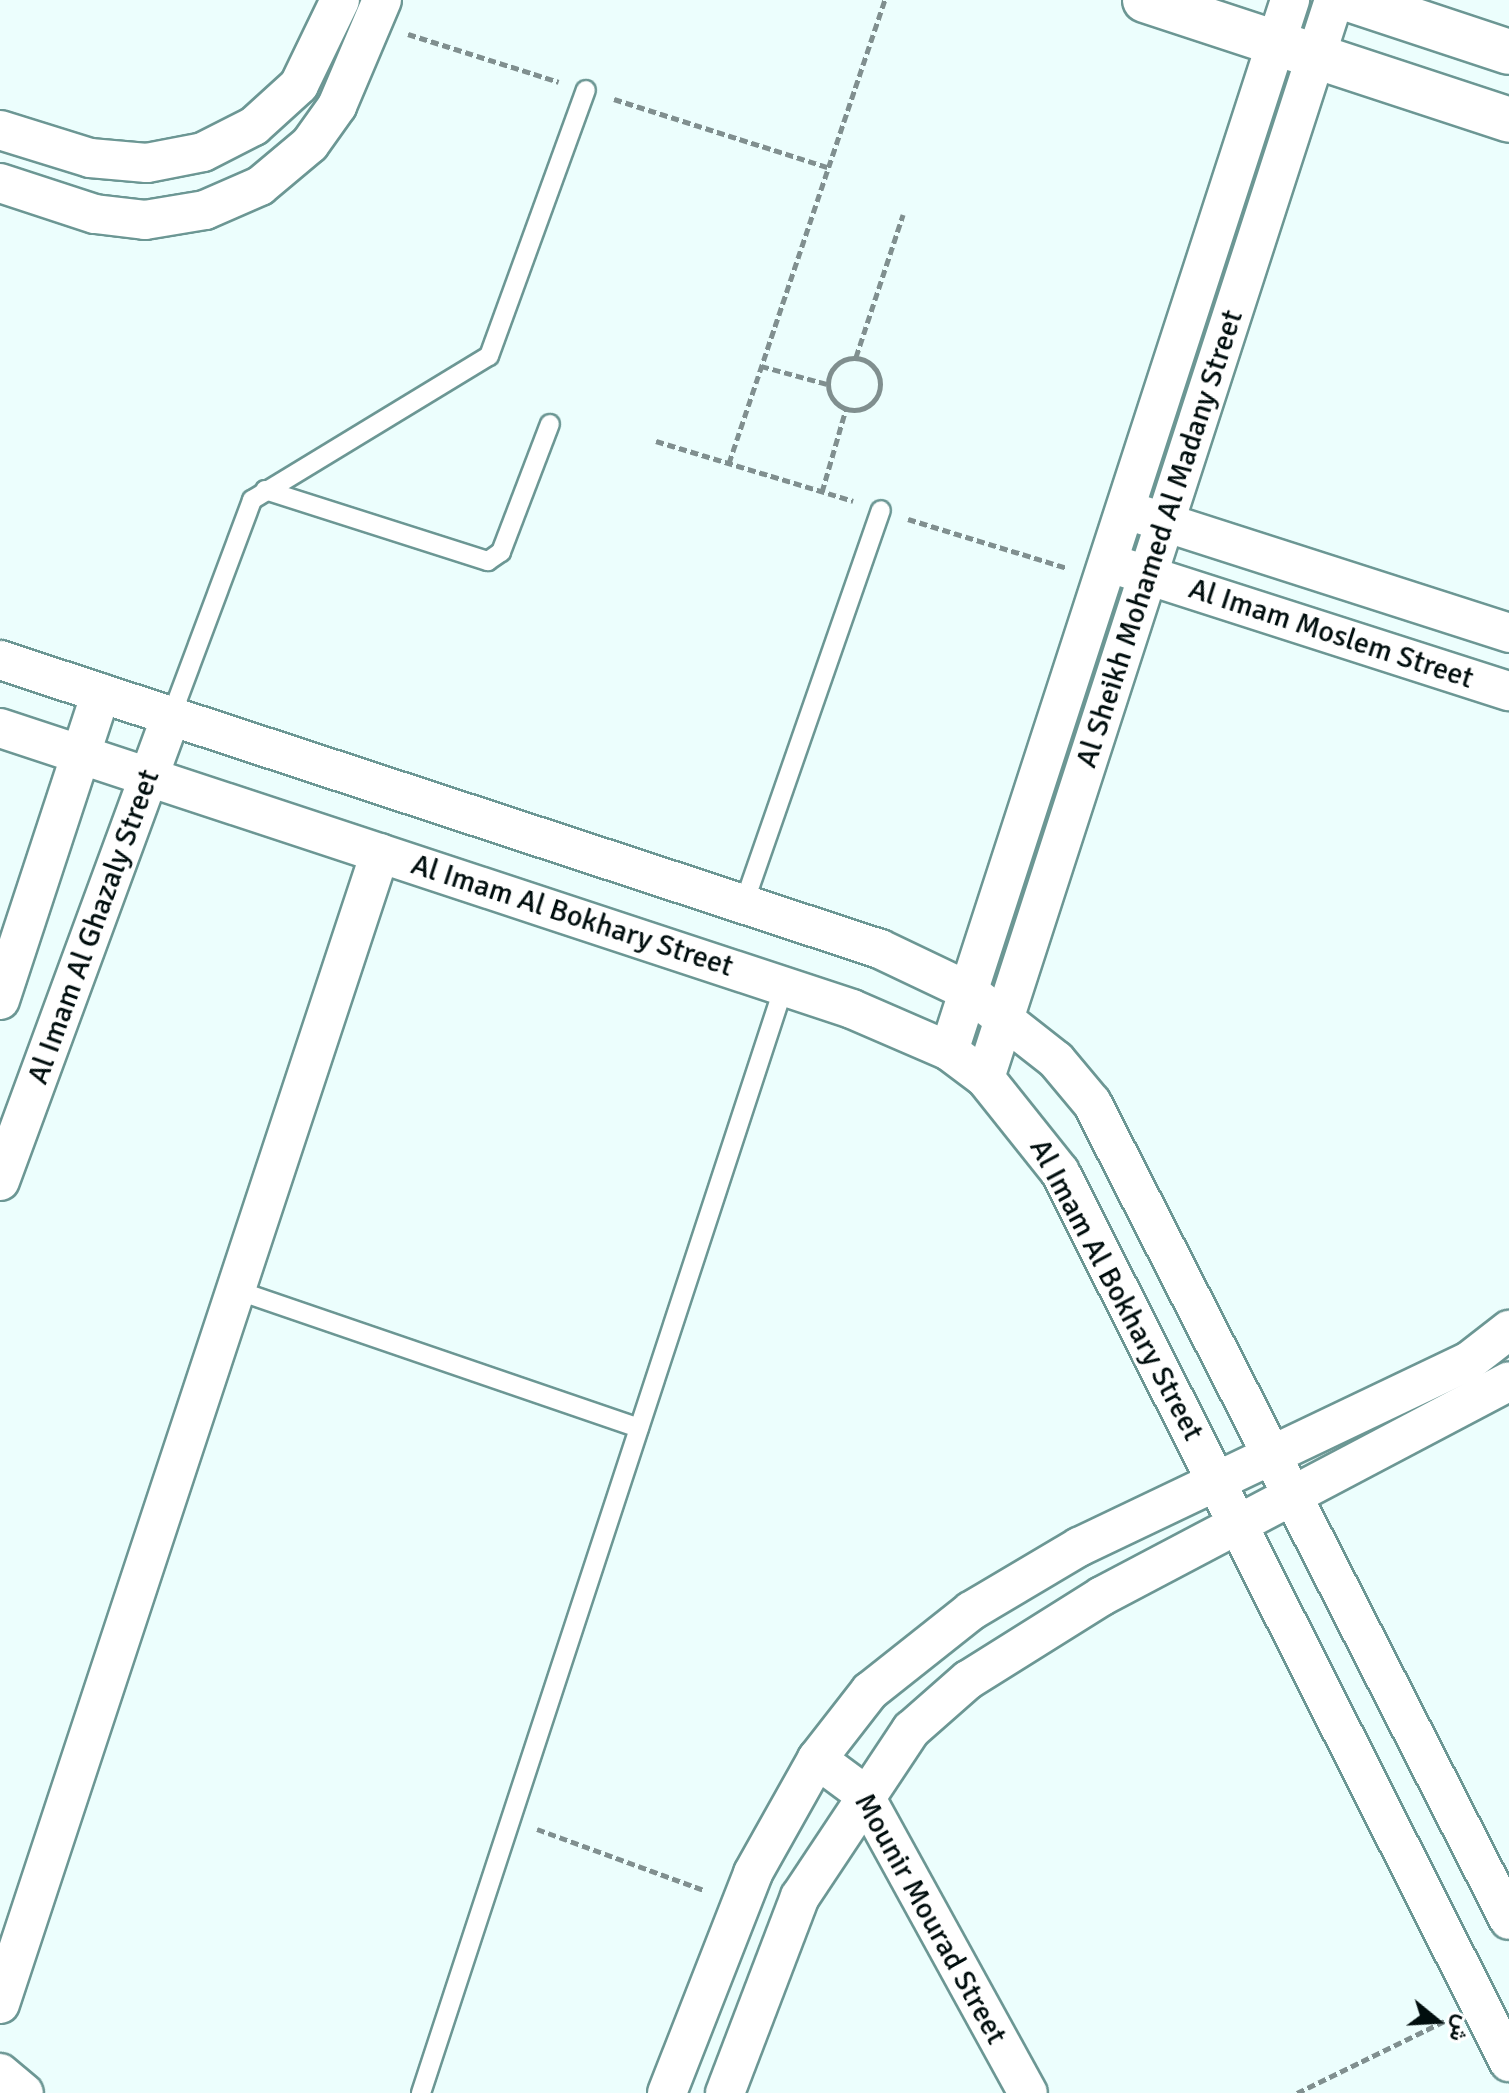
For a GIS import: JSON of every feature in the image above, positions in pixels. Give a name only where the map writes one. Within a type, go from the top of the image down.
[{"type":"street","points":[[0,130],[90,158],[147,163],[203,152],[254,126],[299,85],[340,0]]},
{"type":"street","points":[[0,183],[95,214],[145,220],[205,210],[260,186],[310,144],[337,106],[382,0]]},
{"type":"street","points":[[1145,0],[1509,120]]},
{"type":"street","name":"Al Sheikh Mohamed Al Madany Street","points":[[985,1078],[1165,522],[1296,50],[1290,0]]},
{"type":"street","name":"Al Sheikh Mohamed Al Madany Street","points":[[949,1051],[1125,509],[1296,50],[1334,0]]},
{"type":"street","points":[[1352,0],[1509,52]]},
{"type":"street","name":"Al Imam Moslem Street","points":[[1125,509],[1509,633]]},
{"type":"street","name":"Al Imam Moslem Street","points":[[1107,563],[1509,691]]},
{"type":"street","name":"Al Imam Al Bokhary Street","points":[[0,660],[880,949],[968,991],[1005,1017],[1056,1060],[1092,1103],[1509,1920]]},
{"type":"street","points":[[0,1000],[101,693]]},
{"type":"street","name":"Al Imam Al Ghazaly Street","points":[[0,1181],[171,717]]},
{"type":"street","name":"Al Imam Al Bokhary Street","points":[[0,728],[784,986],[949,1051],[985,1078],[1060,1172],[1237,1525],[1494,1997],[1509,2062]]},
{"type":"street","points":[[0,2004],[233,1289],[380,853]]},
{"type":"street","points":[[667,2093],[746,1888],[817,1759],[870,1691],[971,1611],[1079,1547],[1469,1361],[1509,1330]]},
{"type":"street","points":[[725,2093],[800,1897],[863,1793],[911,1730],[968,1680],[1237,1525],[1509,1381]]},
{"type":"street","name":"Mounir Mourad Street","points":[[817,1759],[863,1793],[1028,2093]]},
{"type":"street","points":[[746,1888],[800,1897]]},
{"type":"street","points":[[0,2073],[24,2093]]},
{"type":"lane","points":[[171,717],[241,514],[265,490],[489,356],[586,90]]},
{"type":"lane","points":[[265,490],[488,561],[501,552],[550,424]]},
{"type":"lane","points":[[743,906],[881,510]]},
{"type":"lane","points":[[421,2093],[784,986]]},
{"type":"lane","points":[[233,1289],[639,1428]]},
{"type":"path","points":[[729,463],[885,0]]},
{"type":"path","points":[[856,357],[903,215]]},
{"type":"path","points":[[827,384],[836,364],[856,357],[876,368],[880,389],[867,407],[846,409]]},
{"type":"path","points":[[761,366],[827,384],[846,409]]},
{"type":"path","points":[[822,492],[846,409]]},
{"type":"path","points":[[511,1819],[746,1888]]},
{"type":"path","points":[[1297,2093],[1494,1997]]}]
